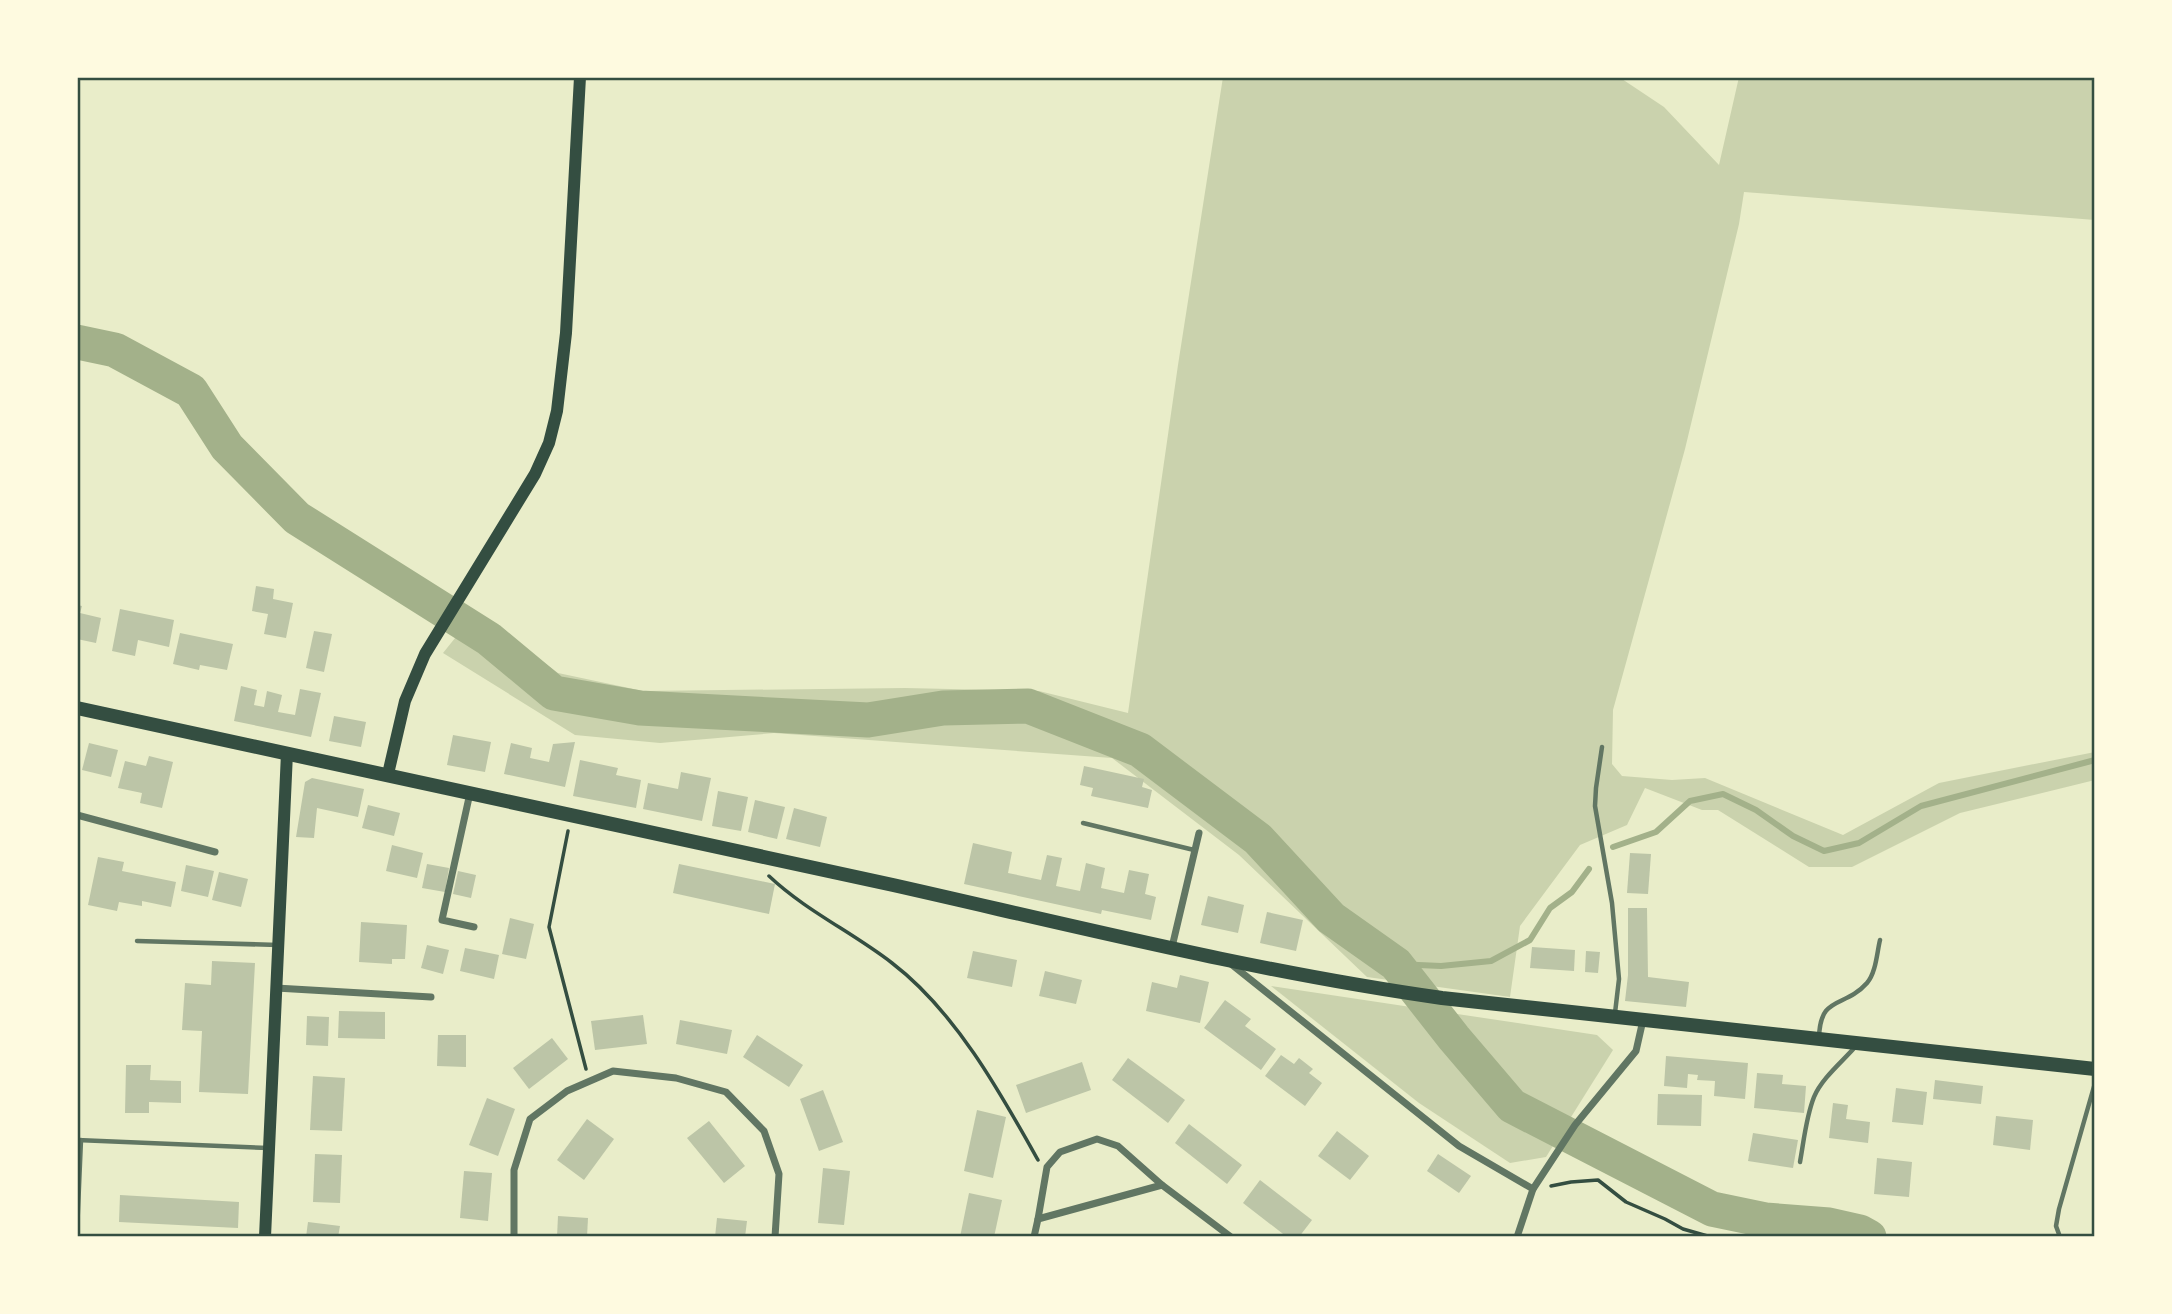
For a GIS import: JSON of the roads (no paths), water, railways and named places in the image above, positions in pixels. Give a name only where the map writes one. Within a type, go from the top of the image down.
[{"type":"main road","points":[[388,774],[405,701],[425,654],[535,474],[549,443],[557,411],[566,333],[580,77]]},
{"type":"main road","points":[[77,708],[1226,959],[1367,987],[1442,998],[2095,1069]]},
{"type":"main road","points":[[265,1237],[287,753]]},
{"type":"street","points":[[471,793],[442,920],[474,927]]},
{"type":"street","points":[[77,815],[215,852]]},
{"type":"street","points":[[1172,947],[1199,834]]},
{"type":"street","points":[[1226,959],[1459,1146],[1533,1189]]},
{"type":"street","points":[[276,988],[430,997]]},
{"type":"street","points":[[1517,1237],[1533,1189],[1574,1125],[1636,1051],[1643,1020]]},
{"type":"street","points":[[514,1237],[513,1170],[530,1119],[567,1091],[613,1071],[676,1078],[726,1093],[764,1131],[779,1174],[775,1237]]},
{"type":"street","points":[[1034,1237],[1047,1167],[1060,1152],[1097,1139],[1118,1146],[1162,1185],[1231,1237]]},
{"type":"street","points":[[1038,1219],[1162,1185]]},
{"type":"lane","points":[[1602,747],[1595,806],[1612,904],[1619,979],[1615,1016]]},
{"type":"lane","points":[[1083,823],[1195,850]]},
{"type":"lane","points":[[1819,1039],[1819,1023],[1828,1006],[1852,995],[1869,981],[1880,940]]},
{"type":"lane","points":[[137,941],[278,944]]},
{"type":"lane","points":[[1800,1162],[1807,1120],[1815,1095],[1859,1043]]},
{"type":"lane","points":[[2060,1237],[2056,1226],[2059,1209],[2095,1083]]},
{"type":"lane","points":[[77,1233],[79,1140],[269,1148]]},
{"type":"waterway","points":[[77,342],[115,350],[191,391],[227,447],[297,518],[489,639],[554,693],[640,708],[868,720],[943,708],[1028,706],[1140,750],[1258,839],[1331,918],[1396,964],[1512,1106],[1712,1209],[1765,1220],[1829,1225],[1860,1232],[1869,1237]]},
{"type":"waterway","points":[[1613,847],[1656,832],[1690,801],[1723,794],[1756,810],[1793,836],[1824,851],[1859,843],[1921,806],[2095,760]]},
{"type":"waterway","points":[[1396,964],[1441,966],[1491,961],[1530,940],[1550,908],[1572,892],[1589,869]]}]
